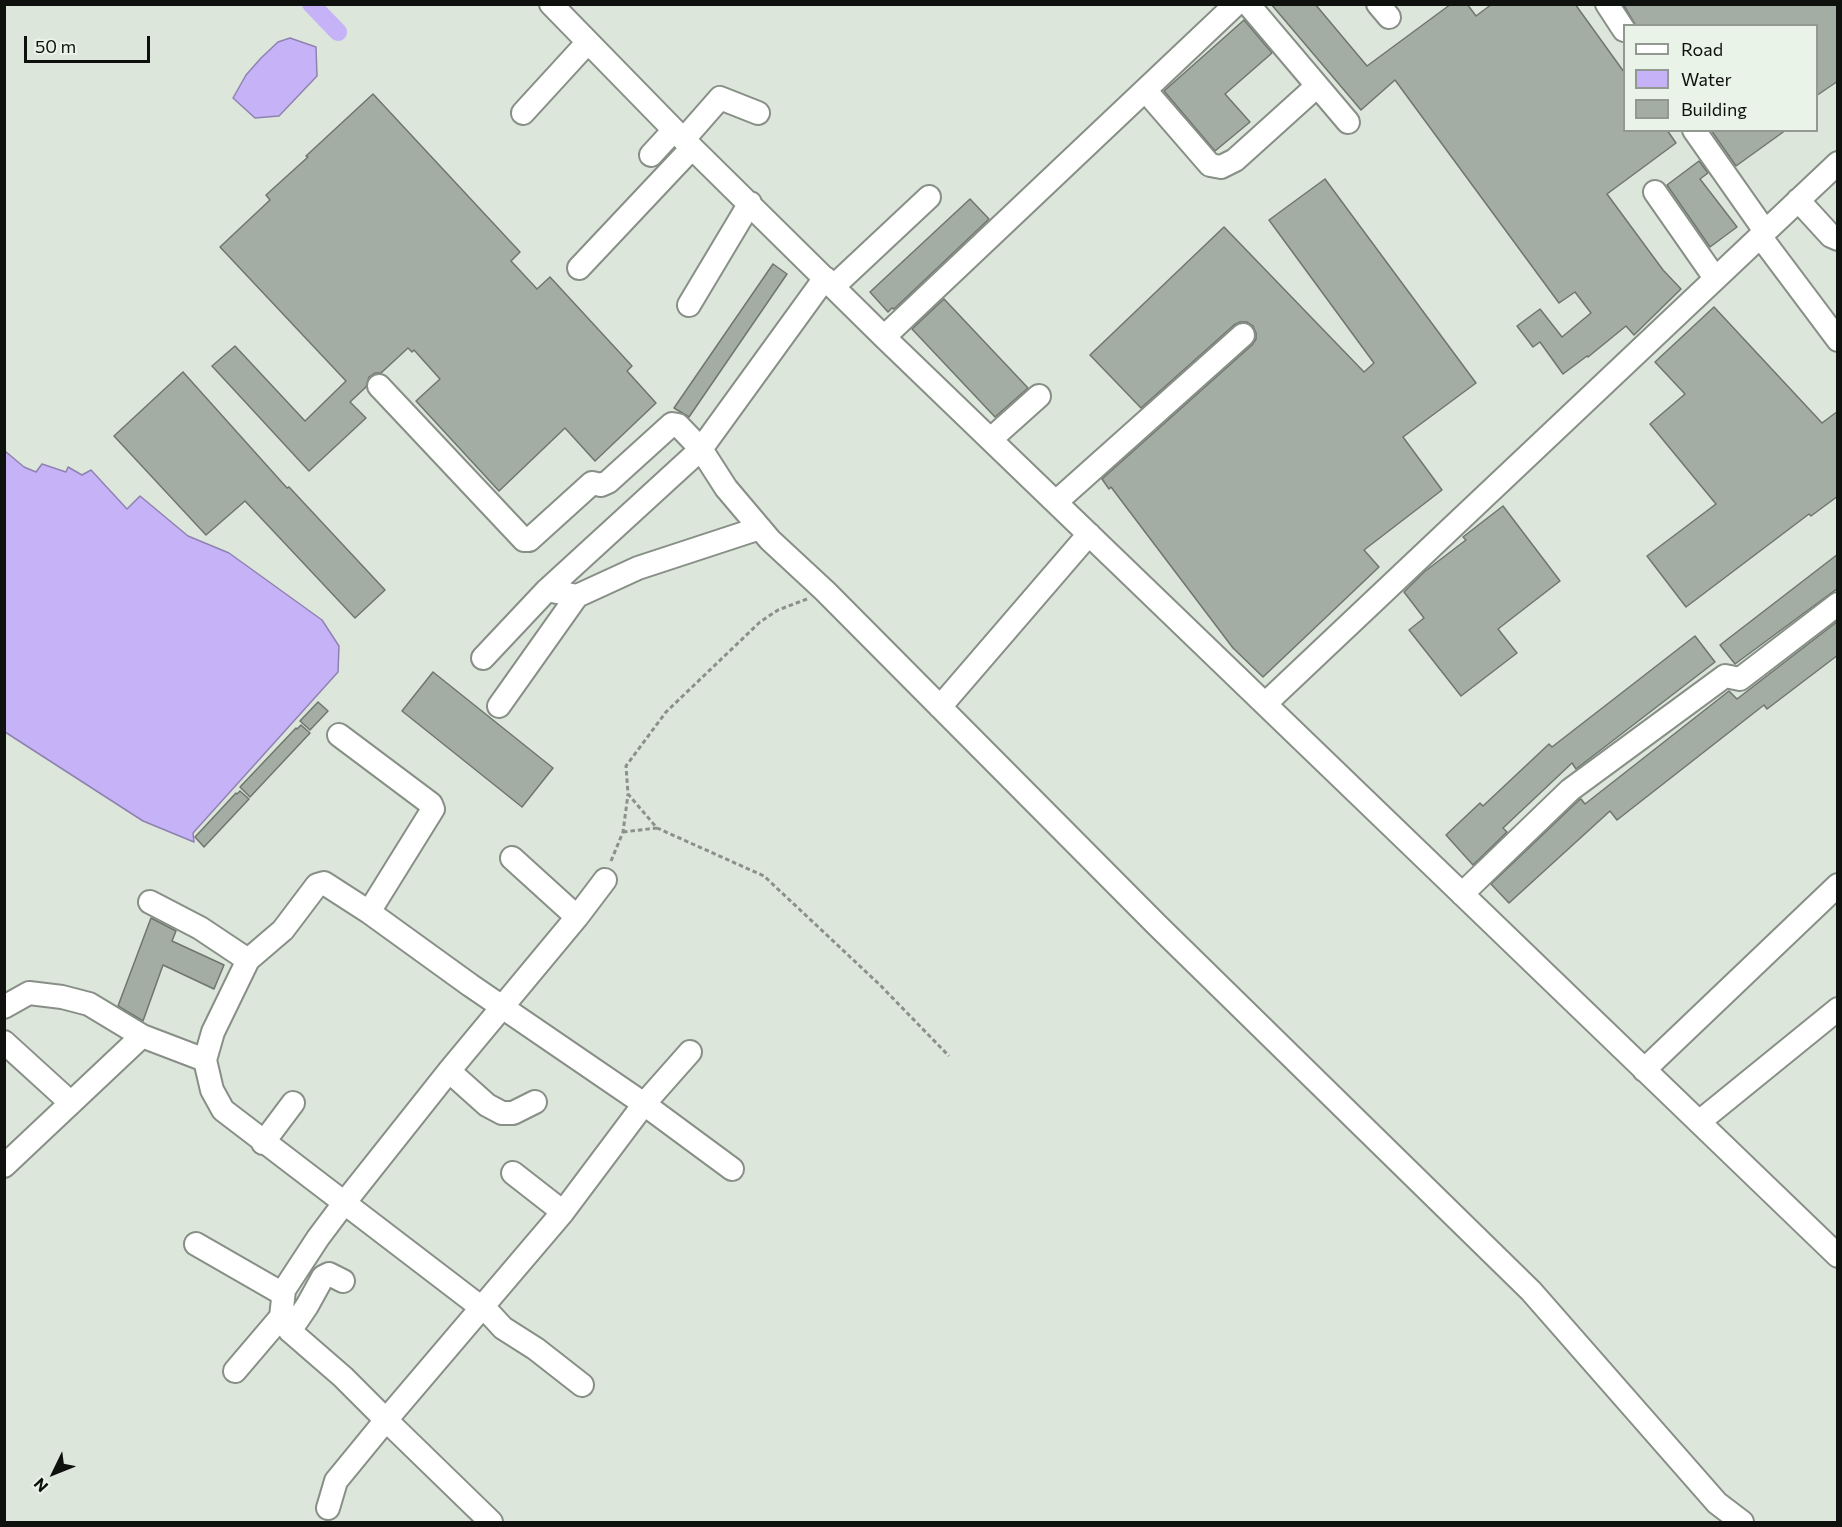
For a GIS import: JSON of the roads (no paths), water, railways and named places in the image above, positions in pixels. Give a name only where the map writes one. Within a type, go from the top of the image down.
[{"type":"street","points":[[551,4],[683,139],[884,337],[1838,1256]]},
{"type":"street","points":[[884,337],[1236,4]]},
{"type":"street","points":[[1248,4],[1348,122]]},
{"type":"street","points":[[1607,4],[1623,28]]},
{"type":"street","points":[[524,113],[588,42]]},
{"type":"street","points":[[1145,90],[1210,165],[1221,167],[1235,160],[1317,86]]},
{"type":"street","points":[[579,268],[683,139],[720,98],[758,113]]},
{"type":"street","points":[[1696,132],[1762,234],[1838,340]]},
{"type":"street","points":[[651,155],[683,139]]},
{"type":"street","points":[[1265,704],[1838,163]]},
{"type":"street","points":[[1655,192],[1715,278]]},
{"type":"street","points":[[483,658],[547,590],[701,449],[830,282],[929,197]]},
{"type":"street","points":[[1798,200],[1831,236],[1838,239]]},
{"type":"street","points":[[689,305],[750,203]]},
{"type":"street","points":[[1056,502],[1243,335]]},
{"type":"street","points":[[379,386],[524,540],[529,540],[592,483],[601,485],[608,482],[672,424],[684,430],[701,449],[726,488],[770,540],[825,591],[1166,933],[1531,1291],[1717,1503],[1742,1522]]},
{"type":"street","points":[[991,439],[1039,396]]},
{"type":"street","points":[[499,706],[577,596],[638,568],[760,528]]},
{"type":"street","points":[[940,706],[1089,534]]},
{"type":"street","points":[[547,590],[577,596]]},
{"type":"street","points":[[1462,894],[1570,790],[1725,676],[1740,679],[1838,604]]},
{"type":"street","points":[[339,735],[431,804],[434,809],[369,912]]},
{"type":"street","points":[[512,858],[577,917]]},
{"type":"street","points":[[491,1522],[286,1324],[284,1290],[345,1202],[449,1071],[577,917],[606,875]]},
{"type":"street","points":[[582,1385],[536,1349],[503,1328],[481,1308],[345,1202],[223,1110],[212,1090],[205,1060],[213,1032],[248,960],[283,930],[317,885],[324,884],[369,912],[470,985],[644,1104],[732,1169]]},
{"type":"street","points":[[1644,1070],[1838,885]]},
{"type":"street","points":[[150,902],[200,928],[248,960]]},
{"type":"street","points":[[4,1007],[29,993],[62,997],[89,1004],[142,1036],[205,1060]]},
{"type":"street","points":[[1699,1122],[1835,1016]]},
{"type":"street","points":[[4,1166],[142,1036]]},
{"type":"street","points":[[4,1042],[72,1103]]},
{"type":"street","points":[[328,1508],[336,1481],[563,1212],[644,1104],[690,1052]]},
{"type":"street","points":[[449,1071],[487,1105],[502,1113],[513,1113],[534,1102]]},
{"type":"street","points":[[264,1143],[293,1103]]},
{"type":"street","points":[[513,1173],[563,1212]]},
{"type":"street","points":[[196,1245],[284,1294]]},
{"type":"street","points":[[236,1371],[307,1306],[323,1276],[329,1274],[343,1281]]},
{"type":"water","points":[[290,38],[316,47],[317,76],[279,116],[255,118],[233,98],[246,75],[261,58],[278,42]]},
{"type":"water","points":[[5,451],[24,467],[36,472],[42,464],[66,472],[68,467],[82,475],[91,470],[127,509],[140,496],[188,536],[229,553],[322,620],[339,646],[338,672],[193,833],[194,842],[143,821],[5,732]]},
{"type":"waterway","points":[[311,4],[338,32]]}]
